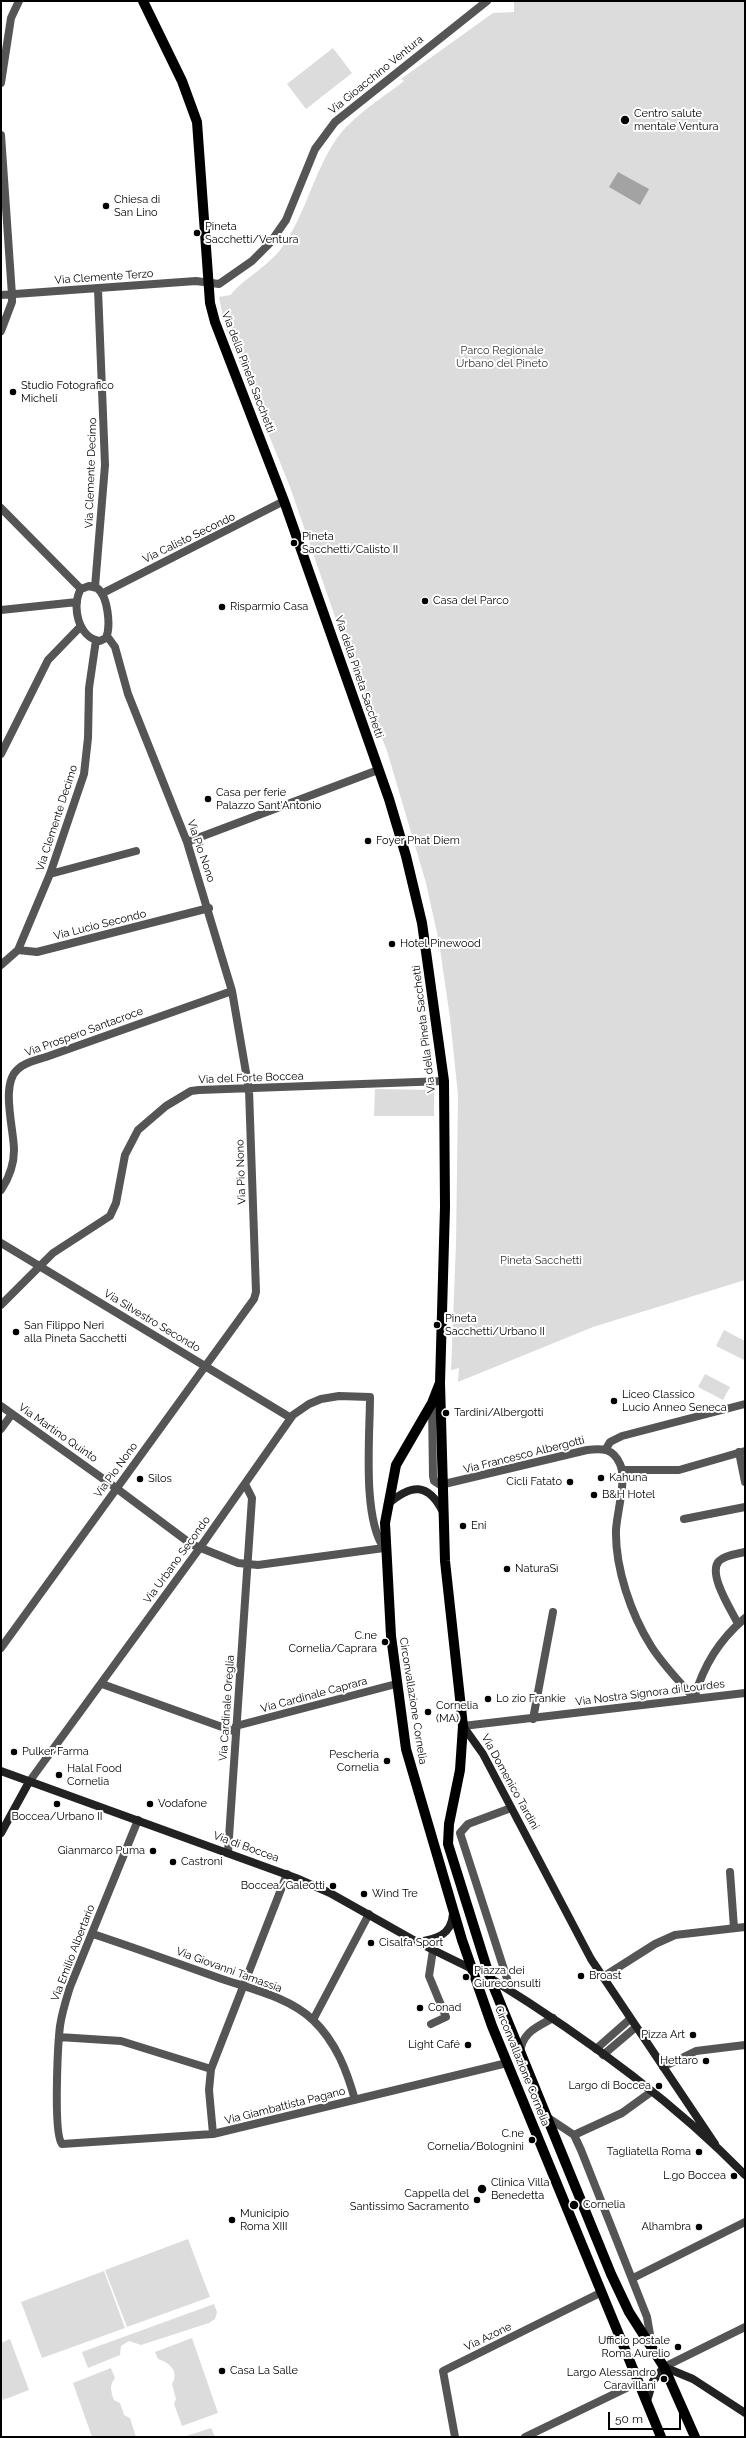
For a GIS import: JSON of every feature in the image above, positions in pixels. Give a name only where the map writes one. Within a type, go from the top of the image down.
[{"type":"main road","name":"Via della Pineta Sacchetti","points":[[143,1],[182,81],[197,122],[210,304],[216,326],[284,501],[378,770],[406,856],[422,923],[444,1081],[445,1214],[440,1384]]},
{"type":"main road","name":"Circonvallazione Cornelia","points":[[440,1384],[432,1403],[396,1465],[387,1504],[384,1548],[396,1684],[408,1756],[453,1911],[472,1969],[507,2063],[640,2382],[661,2437]]},
{"type":"main road","name":"Via Domenico Tardini","points":[[440,1384],[445,1561],[463,1726]]},
{"type":"main road","name":"Circonvallazione Cornelia","points":[[463,1726],[459,1777],[449,1824],[448,1840],[453,1864],[490,1978],[520,2054],[620,2293],[629,2312],[664,2366],[695,2437]]},
{"type":"main road","points":[[472,1969],[490,1978]]},
{"type":"street","points":[[1,83],[11,18],[19,1]]},
{"type":"street","name":"Via Gioacchino Ventura","points":[[209,283],[219,284],[227,280],[252,261],[270,243],[292,207],[315,149],[335,122],[487,1]]},
{"type":"street","points":[[1,136],[12,295],[12,302],[1,331]]},
{"type":"street","name":"Via Clemente Terzo","points":[[1,295],[196,282],[209,283]]},
{"type":"street","name":"Via Clemente Decimo","points":[[95,587],[105,465],[98,289]]},
{"type":"street","name":"Via Calisto Secondo","points":[[103,593],[284,501]]},
{"type":"street","points":[[1,508],[81,589]]},
{"type":"street","points":[[89,586],[95,587],[103,593],[106,612],[107,636],[102,640],[96,640],[86,634],[80,627],[77,602],[81,589],[89,586]]},
{"type":"street","points":[[1,610],[77,602]]},
{"type":"street","points":[[1,754],[48,660],[80,627]]},
{"type":"street","name":"Via Pio Nono","points":[[1,1648],[254,1299],[256,1292],[249,1090],[232,991],[187,842],[128,694],[115,647],[107,636]]},
{"type":"street","name":"Via Clemente Decimo","points":[[18,950],[50,874],[86,767],[89,688],[96,640]]},
{"type":"street","points":[[187,842],[378,770]]},
{"type":"street","points":[[50,874],[136,851]]},
{"type":"street","name":"Via Lucio Secondo","points":[[18,950],[37,952],[208,908]]},
{"type":"street","points":[[1,964],[18,950]]},
{"type":"street","name":"Via Prospero Santacroce","points":[[1,1190],[10,1173],[14,1156],[9,1094],[11,1080],[17,1069],[40,1059],[232,991]]},
{"type":"street","name":"Via del Forte Boccea","points":[[1,1305],[53,1253],[110,1216],[116,1203],[125,1155],[138,1130],[150,1118],[191,1091],[249,1090],[444,1081]]},
{"type":"street","name":"Via Silvestro Secondo","points":[[1,1243],[40,1265],[290,1418]]},
{"type":"street","name":"Via Urbano Secondo","points":[[29,1782],[102,1684],[199,1549],[290,1418],[308,1404],[321,1399],[335,1396],[370,1397]]},
{"type":"street","name":"Circonvallazione Cornelia","points":[[370,1397],[370,1499],[378,1539],[384,1548]]},
{"type":"street","points":[[432,1403],[433,1478],[436,1483],[443,1485]]},
{"type":"street","points":[[745,1404],[622,1436],[610,1442],[606,1449],[617,1459],[622,1470],[616,1536],[619,1560],[627,1589],[650,1645],[662,1662],[694,1698],[707,1662],[724,1638],[745,1618]]},
{"type":"street","name":"Via Martino Quinto","points":[[1,1406],[199,1549],[248,1565],[265,1565],[384,1548]]},
{"type":"street","points":[[1,1429],[12,1414]]},
{"type":"street","name":"Via Francesco Albergotti","points":[[443,1485],[587,1450],[606,1449]]},
{"type":"street","points":[[622,1470],[679,1470],[742,1452],[745,1482]]},
{"type":"street","name":"Via Cardinale Oreglia","points":[[228,1852],[252,1498],[245,1484]]},
{"type":"street","points":[[387,1504],[406,1491],[421,1489],[433,1495],[444,1514]]},
{"type":"street","points":[[684,1519],[745,1507]]},
{"type":"street","points":[[738,1624],[720,1588],[716,1569],[718,1563],[722,1559],[745,1552]]},
{"type":"street","points":[[534,1719],[553,1612]]},
{"type":"street","points":[[102,1684],[236,1729]]},
{"type":"street","name":"Via Cardinale Caprara","points":[[236,1729],[396,1684]]},
{"type":"street","name":"Via Nostra Signora di Lourdes","points":[[463,1726],[534,1719],[745,1692]]},
{"type":"street","name":"Via Domenico Tardini","points":[[463,1726],[483,1754],[602,1978],[630,2019]]},
{"type":"street","name":"Via di Boccea","points":[[1,1771],[287,1874],[323,1890],[369,1914],[417,1942],[472,1969]]},
{"type":"street","points":[[1,1833],[29,1782]]},
{"type":"street","name":"Circonvallazione Cornelia","points":[[511,1808],[468,1824],[460,1834],[511,1991]]},
{"type":"street","name":"Via Emilio Albertario","points":[[64,2145],[60,2142],[58,2135],[59,2037],[65,2003],[138,1820]]},
{"type":"street","points":[[730,1872],[734,1928]]},
{"type":"street","points":[[213,2134],[209,2090],[211,2069],[242,1986],[287,1874]]},
{"type":"street","points":[[417,1942],[444,1935],[451,1926],[453,1911]]},
{"type":"street","points":[[313,2020],[369,1914]]},
{"type":"street","points":[[602,1978],[648,1948],[670,1937],[689,1932],[745,1927]]},
{"type":"street","name":"Via Giovanni Tamassia","points":[[93,1934],[286,2002],[313,2020],[340,2056],[355,2100]]},
{"type":"street","points":[[431,2024],[446,2017],[429,1976],[433,1950]]},
{"type":"street","points":[[490,1978],[553,2018],[596,2049],[715,2144],[745,2175]]},
{"type":"street","points":[[520,2054],[522,2042],[527,2034],[553,2018]]},
{"type":"street","points":[[596,2049],[630,2019],[715,2144]]},
{"type":"street","points":[[603,2055],[636,2027]]},
{"type":"street","points":[[59,2037],[121,2041],[211,2069]]},
{"type":"street","points":[[664,2067],[685,2055],[702,2049],[745,2045]]},
{"type":"street","name":"Via Giambattista Pagano","points":[[64,2145],[213,2134],[507,2063]]},
{"type":"street","points":[[574,2135],[622,2113],[651,2092]]},
{"type":"street","name":"Circonvallazione Cornelia","points":[[547,2117],[574,2135],[633,2278],[648,2323],[652,2346]]},
{"type":"street","points":[[633,2278],[745,2222]]},
{"type":"street","name":"Via Azone","points":[[455,2437],[443,2371],[602,2292]]},
{"type":"street","points":[[647,2401],[654,2381],[664,2366],[745,2327]]},
{"type":"street","points":[[664,2366],[693,2379],[745,2413]]},
{"type":"street","points":[[525,2437],[640,2382]]},
{"type":"green space","name":"Parco Regionale Urbano del Pineto","points":[[514,1],[745,1],[745,1280],[593,1327],[458,1382],[459,1368],[451,1370],[456,1244],[458,1095],[450,1018],[439,942],[426,883],[387,751],[341,634],[290,487],[225,327],[219,297],[231,295],[240,285],[280,250],[289,237],[303,209],[327,154],[335,141],[349,124],[404,81],[401,79],[493,13],[514,12]]},
{"type":"green space","points":[[333,48],[352,73],[306,109],[287,84]]},
{"type":"green space","points":[[375,1089],[434,1090],[434,1116],[374,1116]]},
{"type":"green space","points":[[724,1330],[745,1341],[744,1360],[716,1346]]},
{"type":"green space","points":[[705,1374],[730,1387],[723,1400],[698,1387]]},
{"type":"green space","points":[[188,2239],[210,2297],[127,2327],[105,2270]]},
{"type":"green space","points":[[104,2271],[125,2328],[42,2358],[21,2302]]},
{"type":"green space","points":[[214,2304],[217,2312],[215,2319],[209,2323],[141,2345],[129,2341],[121,2346],[120,2355],[88,2368],[82,2352]]},
{"type":"green space","points":[[192,2338],[218,2413],[182,2426],[174,2404],[176,2399],[172,2384],[175,2375],[174,2372],[166,2362],[158,2359],[155,2352]]},
{"type":"green space","points":[[10,2339],[29,2390],[3,2400],[1,2393],[1,2343]]},
{"type":"green space","points":[[111,2368],[115,2378],[111,2389],[114,2400],[120,2403],[124,2415],[130,2418],[136,2437],[92,2437],[73,2383]]},
{"type":"green space","points":[[211,2428],[215,2437],[183,2437]]},
{"type":"shaded area","points":[[618,172],[649,189],[640,205],[609,187]]},
{"type":"place","name":"Centro salute mentale Ventura","points":[[625,120]]},
{"type":"place","name":"Chiesa di San Lino","points":[[106,206]]},
{"type":"place","name":"Pineta Sacchetti/Ventura","points":[[197,233]]},
{"type":"place","name":"Studio Fotografico Micheli","points":[[13,392]]},
{"type":"place","name":"Pineta Sacchetti/Calisto II","points":[[294,543]]},
{"type":"place","name":"Casa del Parco","points":[[425,601]]},
{"type":"place","name":"Risparmio Casa","points":[[222,607]]},
{"type":"place","name":"Casa per ferie Palazzo Sant'Antonio","points":[[208,799]]},
{"type":"place","name":"Foyer Phat Diem","points":[[368,841]]},
{"type":"place","name":"Hotel Pinewood","points":[[392,944]]},
{"type":"place","name":"Pineta Sacchetti/Urbano II","points":[[437,1325]]},
{"type":"place","name":"San Filippo Neri alla Pineta Sacchetti","points":[[16,1332]]},
{"type":"place","name":"Liceo Classico Lucio Anneo Seneca","points":[[614,1401]]},
{"type":"place","name":"Tardini/Albergotti","points":[[446,1413]]},
{"type":"place","name":"Kahuna","points":[[601,1478]]},
{"type":"place","name":"Silos","points":[[140,1479]]},
{"type":"place","name":"Cicli Fatato","points":[[570,1482]]},
{"type":"place","name":"B&H Hotel","points":[[594,1495]]},
{"type":"place","name":"Eni","points":[[463,1526]]},
{"type":"place","name":"NaturaSì","points":[[507,1569]]},
{"type":"place","name":"C.ne Cornelia/Caprara","points":[[385,1642]]},
{"type":"place","name":"Lo zio Frankie","points":[[488,1699]]},
{"type":"place","name":"Cornelia (MA)","points":[[428,1712]]},
{"type":"place","name":"Pulker Farma","points":[[14,1752]]},
{"type":"place","name":"Pescheria Cornelia","points":[[387,1761]]},
{"type":"place","name":"Halal Food Cornelia","points":[[59,1775]]},
{"type":"place","name":"Boccea/Urbano II","points":[[57,1804]]},
{"type":"place","name":"Vodafone","points":[[150,1804]]},
{"type":"place","name":"Gianmarco Puma","points":[[153,1851]]},
{"type":"place","name":"Castroni","points":[[173,1862]]},
{"type":"place","name":"Boccea/Galeotti","points":[[333,1886]]},
{"type":"place","name":"Wind Tre","points":[[364,1894]]},
{"type":"place","name":"Cisalfa Sport","points":[[371,1943]]},
{"type":"place","name":"Broast","points":[[581,1976]]},
{"type":"place","name":"Piazza dei Giureconsulti","points":[[466,1977]]},
{"type":"place","name":"Conad","points":[[420,2008]]},
{"type":"place","name":"Pizza Art","points":[[693,2035]]},
{"type":"place","name":"Light Café","points":[[468,2045]]},
{"type":"place","name":"Hettaro","points":[[706,2061]]},
{"type":"place","name":"Largo di Boccea","points":[[659,2086]]},
{"type":"place","name":"C.ne Cornelia/Bolognini","points":[[532,2140]]},
{"type":"place","name":"Tagliatella Roma","points":[[699,2152]]},
{"type":"place","name":"L.go Boccea","points":[[734,2176]]},
{"type":"place","name":"Clinica Villa Benedetta","points":[[482,2189]]},
{"type":"place","name":"Cappella del Santissimo Sacramento","points":[[477,2200]]},
{"type":"place","name":"Cornelia","points":[[574,2205]]},
{"type":"place","name":"Municipio Roma XIII","points":[[232,2220]]},
{"type":"place","name":"Alhambra","points":[[699,2227]]},
{"type":"place","name":"Ufficio postale Roma Aurelio","points":[[678,2347]]},
{"type":"place","name":"Casa La Salle","points":[[222,2371]]},
{"type":"place","name":"Largo Alessandro Caravillani","points":[[664,2379]]},
{"type":"park label","name":"Pineta Sacchetti","points":[[541,1261]]}]
